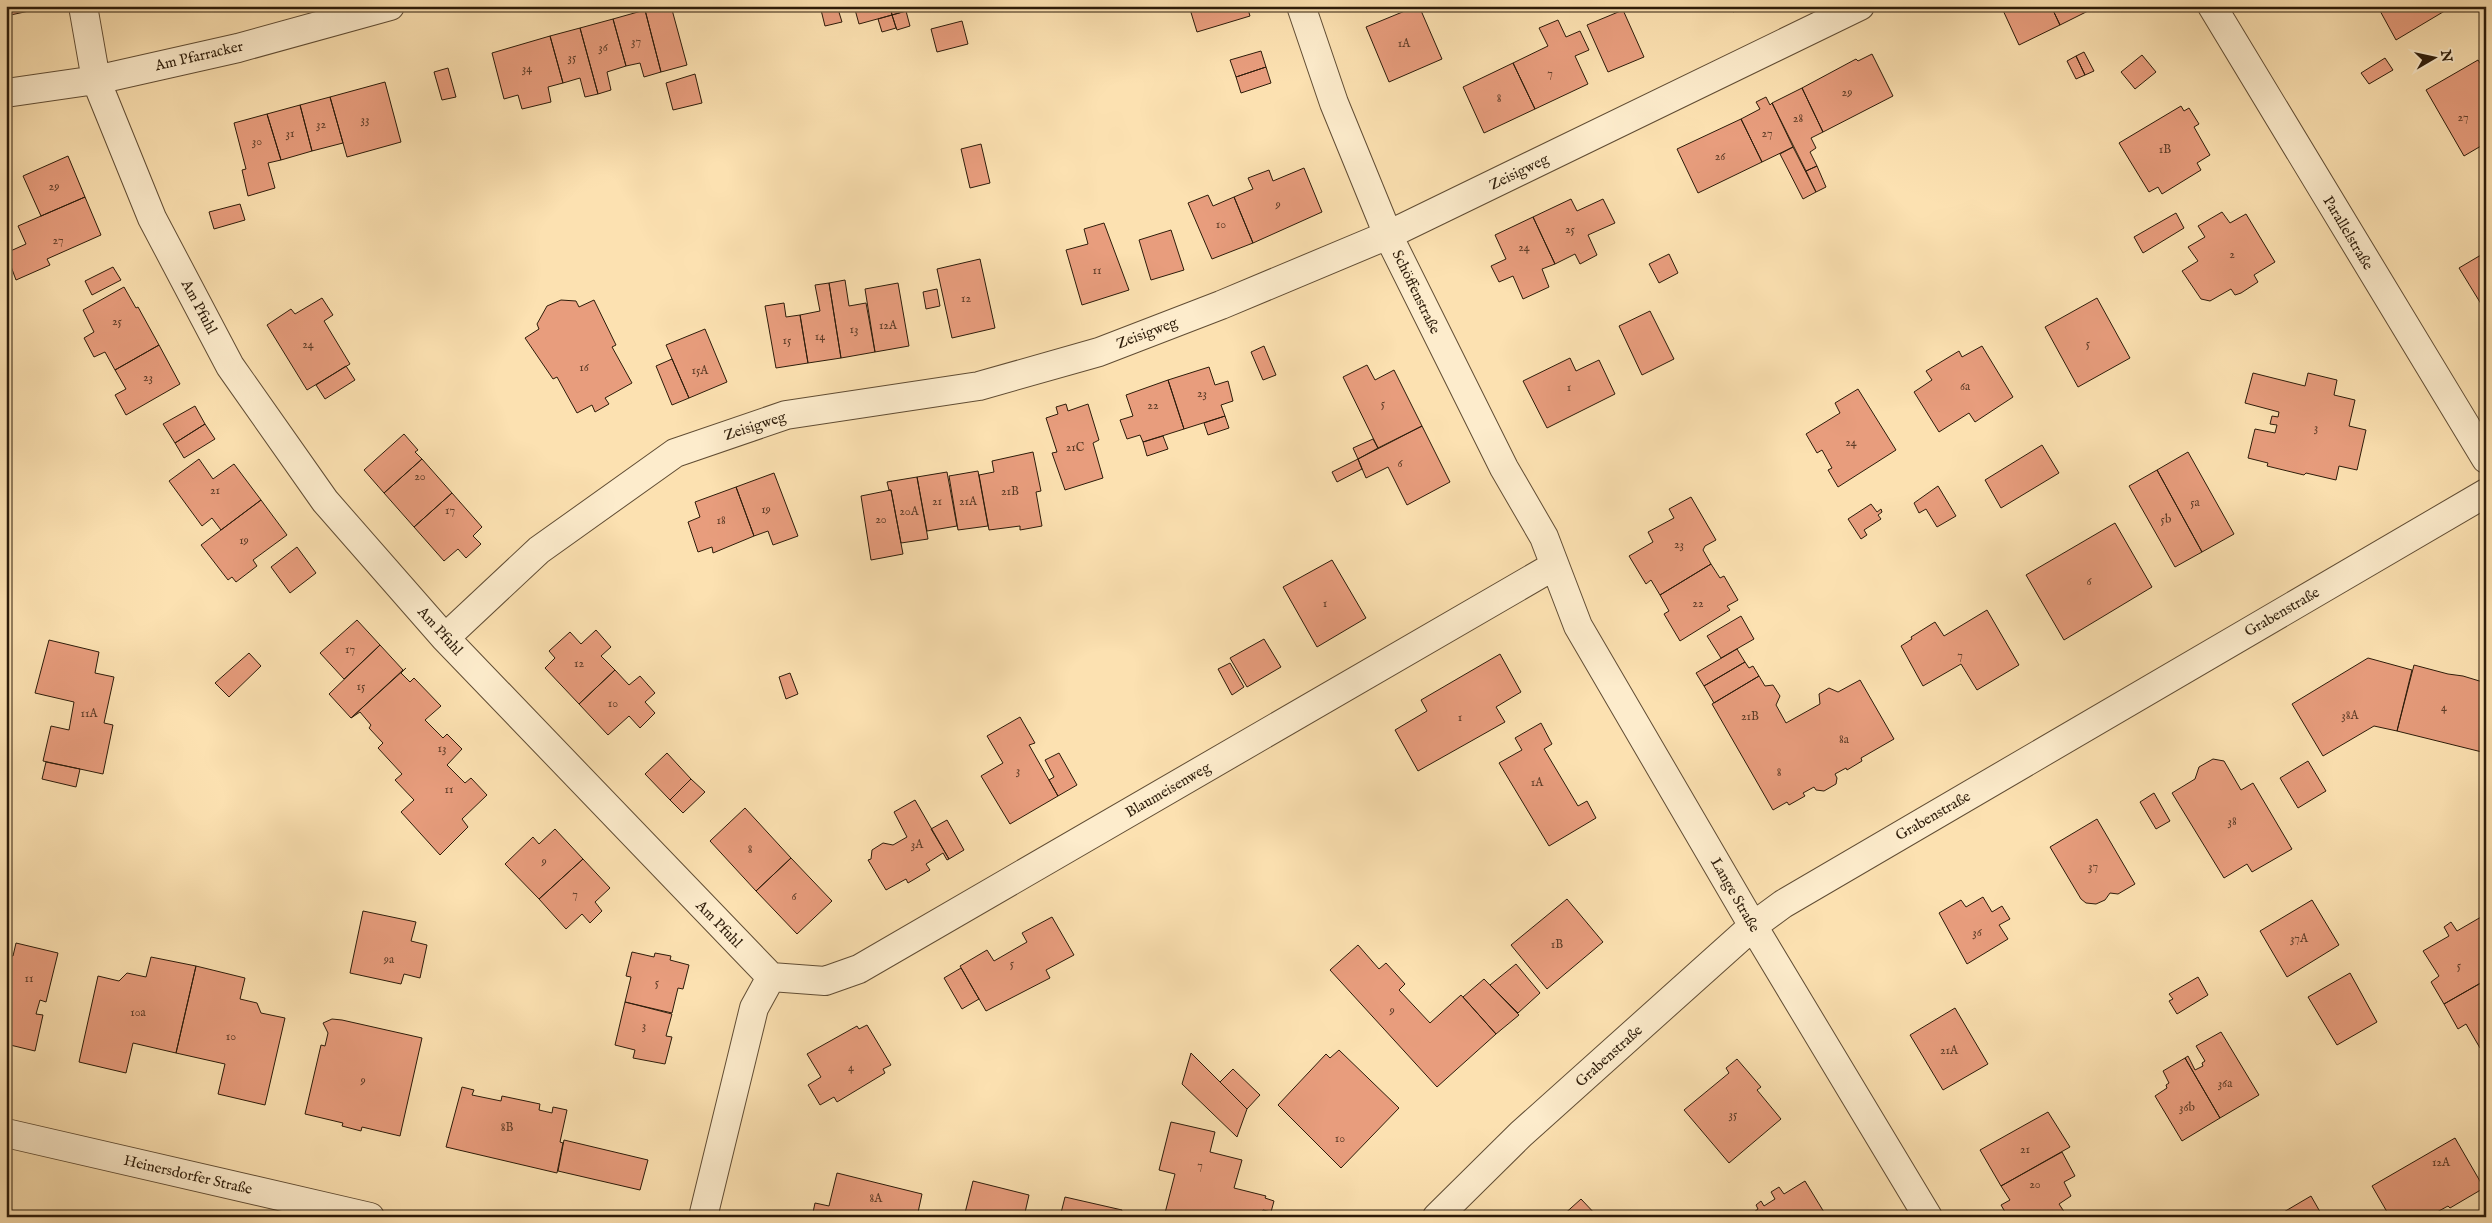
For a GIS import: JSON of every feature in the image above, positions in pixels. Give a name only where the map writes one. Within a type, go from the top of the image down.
[{"type":"street","name":"Am Pfuhl","points":[[82,6],[96,80],[152,218],[230,366],[325,501],[446,638],[771,977]]},
{"type":"street","name":"Am Pfarracker","points":[[6,93],[96,80],[238,48],[390,6]]},
{"type":"street","name":"Schöffenstraße","points":[[1301,6],[1334,103],[1388,235],[1504,468],[1544,537],[1554,566]]},
{"type":"street","name":"Zeisigweg","points":[[446,638],[539,550],[675,453],[786,415],[979,386],[1099,352],[1221,305],[1388,235],[1860,6]]},
{"type":"street","name":"Parallelstraße","points":[[2212,6],[2486,459]]},
{"type":"street","name":"Grabenstraße","points":[[1437,1217],[1521,1134],[1753,926],[1783,904],[2486,493]]},
{"type":"street","name":"Lange Straße","points":[[1554,566],[1578,626],[1753,926],[1928,1217]]},
{"type":"street","name":"Blaumeisenweg","points":[[771,977],[825,980],[858,969],[1554,566]]},
{"type":"street","points":[[703,1217],[754,1008],[771,977]]},
{"type":"street","name":"Heinersdorfer Straße","points":[[6,1133],[286,1207],[370,1217]]},
{"type":"building","points":[[6,6],[28,6],[29,11],[6,16]]},
{"type":"building","points":[[659,6],[671,6],[687,65],[661,72],[645,10]]},
{"type":"building","points":[[820,6],[850,6],[838,9],[842,22],[825,26]]},
{"type":"building","points":[[854,6],[890,6],[892,15],[859,24]]},
{"type":"building","points":[[890,6],[905,6],[906,11],[892,15]]},
{"type":"building","points":[[1189,6],[1247,6],[1250,16],[1197,32]]},
{"type":"building","points":[[1419,6],[1442,59],[1389,82],[1366,27]]},
{"type":"building","points":[[1730,6],[1745,6],[1733,12]]},
{"type":"building","points":[[2001,6],[2051,6],[2060,25],[2019,45]]},
{"type":"building","points":[[2051,6],[2098,6],[2060,25]]},
{"type":"building","points":[[2384,6],[2453,6],[2396,40],[2379,9]]},
{"type":"building","points":[[645,10],[661,72],[644,77],[640,63],[626,66],[613,19]]},
{"type":"building","points":[[1623,10],[1644,57],[1608,72],[1587,25]]},
{"type":"building","points":[[906,11],[910,26],[897,30],[892,15]]},
{"type":"building","points":[[892,15],[896,28],[882,32],[878,19]]},
{"type":"building","points":[[613,19],[626,66],[607,72],[611,90],[598,94],[580,28]]},
{"type":"building","points":[[1558,20],[1566,37],[1580,31],[1589,50],[1575,56],[1588,84],[1535,109],[1513,63],[1548,46],[1539,28]]},
{"type":"building","points":[[962,21],[968,44],[937,52],[931,29]]},
{"type":"building","points":[[580,28],[598,94],[585,97],[580,78],[563,83],[550,36]]},
{"type":"building","points":[[550,36],[563,83],[548,87],[551,102],[522,109],[518,95],[504,99],[492,53]]},
{"type":"building","points":[[1261,51],[1266,67],[1236,77],[1230,60]]},
{"type":"building","points":[[2084,52],[2094,71],[2085,75],[2076,56]]},
{"type":"building","points":[[1872,54],[1893,96],[1823,132],[1802,88],[1856,59],[1858,61]]},
{"type":"building","points":[[2142,55],[2156,72],[2135,89],[2121,72]]},
{"type":"building","points":[[2076,56],[2085,75],[2076,79],[2067,61]]},
{"type":"building","points":[[2385,58],[2393,70],[2369,84],[2361,73]]},
{"type":"building","points":[[2478,60],[2486,72],[2486,143],[2464,156],[2426,90]]},
{"type":"building","points":[[1513,63],[1535,109],[1484,133],[1463,87]]},
{"type":"building","points":[[1266,67],[1271,83],[1241,93],[1236,77]]},
{"type":"building","points":[[448,68],[456,97],[442,100],[434,72]]},
{"type":"building","points":[[695,74],[702,103],[673,110],[666,83]]},
{"type":"building","points":[[385,82],[401,142],[347,157],[330,97]]},
{"type":"building","points":[[1802,88],[1823,132],[1811,138],[1816,148],[1810,152],[1817,166],[1806,171],[1772,103]]},
{"type":"building","points":[[330,97],[343,143],[312,151],[300,105]]},
{"type":"building","points":[[1766,97],[1770,105],[1772,103],[1793,147],[1762,162],[1741,119],[1760,109],[1756,102]]},
{"type":"building","points":[[300,105],[312,151],[281,160],[267,114]]},
{"type":"building","points":[[2181,106],[2184,111],[2189,108],[2199,124],[2194,127],[2210,155],[2197,163],[2201,170],[2162,194],[2158,187],[2149,192],[2119,143]]},
{"type":"building","points":[[267,114],[281,160],[268,163],[275,188],[248,196],[242,170],[246,169],[234,123]]},
{"type":"building","points":[[1741,119],[1762,162],[1698,193],[1677,149]]},
{"type":"building","points":[[981,144],[990,183],[970,188],[961,149]]},
{"type":"building","points":[[1793,147],[1816,192],[1803,199],[1780,154]]},
{"type":"building","points":[[68,156],[85,197],[41,216],[23,176]]},
{"type":"building","points":[[1817,166],[1826,187],[1816,192],[1806,171]]},
{"type":"building","points":[[1304,168],[1322,212],[1253,243],[1234,197],[1253,189],[1248,178],[1269,170],[1273,181]]},
{"type":"building","points":[[1208,195],[1213,206],[1234,197],[1253,243],[1212,259],[1188,203]]},
{"type":"building","points":[[85,197],[101,235],[47,259],[50,265],[16,280],[6,253],[26,244],[18,226]]},
{"type":"building","points":[[1571,199],[1577,211],[1603,199],[1615,223],[1588,235],[1597,255],[1580,264],[1575,254],[1555,264],[1533,217]]},
{"type":"building","points":[[240,204],[245,220],[214,229],[209,212]]},
{"type":"building","points":[[2222,212],[2230,223],[2246,214],[2275,262],[2254,275],[2258,282],[2241,293],[2235,295],[2231,289],[2210,301],[2201,299],[2182,271],[2198,261],[2188,247],[2205,237],[2198,226]]},
{"type":"building","points":[[2176,213],[2184,228],[2143,253],[2134,237]]},
{"type":"building","points":[[1533,217],[1555,264],[1542,269],[1549,287],[1523,299],[1513,276],[1499,282],[1491,266],[1506,259],[1495,235]]},
{"type":"building","points":[[1104,223],[1129,290],[1082,305],[1066,250],[1088,244],[1084,229]]},
{"type":"building","points":[[1171,230],[1184,270],[1151,280],[1139,240]]},
{"type":"building","points":[[2486,252],[2486,312],[2459,268]]},
{"type":"building","points":[[1669,254],[1678,273],[1659,283],[1649,264]]},
{"type":"building","points":[[980,259],[995,328],[952,338],[937,269]]},
{"type":"building","points":[[113,267],[121,280],[92,295],[85,281]]},
{"type":"building","points":[[845,280],[849,306],[866,303],[875,352],[841,358],[829,283]]},
{"type":"building","points":[[829,283],[841,358],[808,363],[800,315],[820,311],[815,285]]},
{"type":"building","points":[[898,283],[909,346],[875,352],[865,289]]},
{"type":"building","points":[[124,287],[136,308],[138,307],[159,345],[115,370],[105,352],[94,357],[84,338],[94,332],[83,310]]},
{"type":"building","points":[[937,289],[940,306],[926,309],[923,292]]},
{"type":"building","points":[[322,298],[333,315],[324,321],[350,364],[307,390],[267,325],[291,309],[295,314]]},
{"type":"building","points":[[2097,298],[2130,358],[2078,387],[2045,327]]},
{"type":"building","points":[[561,300],[576,301],[579,307],[594,300],[616,345],[612,347],[632,383],[605,398],[609,404],[595,412],[592,405],[577,413],[557,377],[553,379],[525,338],[539,329],[537,324],[547,306]]},
{"type":"building","points":[[784,303],[786,317],[800,315],[808,363],[776,368],[765,306]]},
{"type":"building","points":[[1650,311],[1674,359],[1642,375],[1619,326]]},
{"type":"building","points":[[705,329],[727,382],[689,398],[666,345]]},
{"type":"building","points":[[159,345],[180,384],[126,415],[115,395],[126,389],[115,370]]},
{"type":"building","points":[[1264,346],[1276,375],[1263,380],[1251,352]]},
{"type":"building","points":[[1982,346],[2013,397],[1975,422],[1969,413],[1939,432],[1914,392],[1932,380],[1926,371],[1959,351],[1962,357]]},
{"type":"building","points":[[1570,358],[1576,371],[1599,360],[1615,394],[1547,428],[1523,381]]},
{"type":"building","points":[[672,359],[689,398],[672,405],[656,366]]},
{"type":"building","points":[[1367,365],[1375,380],[1394,370],[1422,426],[1378,448],[1343,377]]},
{"type":"building","points":[[346,366],[355,380],[325,399],[316,385]]},
{"type":"building","points":[[1209,367],[1215,385],[1228,381],[1233,401],[1221,405],[1225,416],[1184,429],[1168,380]]},
{"type":"building","points":[[2253,373],[2305,386],[2308,373],[2337,380],[2334,395],[2355,400],[2349,426],[2366,430],[2357,470],[2339,466],[2336,480],[2267,466],[2268,463],[2248,458],[2255,429],[2275,433],[2277,425],[2270,424],[2272,416],[2278,417],[2279,412],[2245,403]]},
{"type":"building","points":[[1168,380],[1184,429],[1143,442],[1140,435],[1127,439],[1120,420],[1133,416],[1126,395]]},
{"type":"building","points":[[1858,389],[1896,450],[1838,487],[1828,470],[1832,468],[1822,450],[1817,453],[1806,434],[1840,413],[1835,403]]},
{"type":"building","points":[[1066,404],[1068,411],[1088,404],[1099,440],[1093,443],[1103,478],[1065,490],[1052,453],[1057,452],[1046,418],[1058,414],[1056,407]]},
{"type":"building","points":[[195,406],[205,424],[175,443],[163,424]]},
{"type":"building","points":[[1225,416],[1229,428],[1208,435],[1204,423]]},
{"type":"building","points":[[205,424],[215,439],[184,458],[175,443]]},
{"type":"building","points":[[1422,426],[1450,482],[1407,505],[1388,467],[1366,478],[1358,459]]},
{"type":"building","points":[[404,434],[418,450],[415,452],[422,459],[384,493],[364,470]]},
{"type":"building","points":[[1163,436],[1168,449],[1147,456],[1143,442]]},
{"type":"building","points":[[1373,439],[1378,448],[1358,459],[1353,448]]},
{"type":"building","points":[[2042,445],[2059,473],[2001,508],[1985,480]]},
{"type":"building","points":[[1033,452],[1041,491],[1036,492],[1042,526],[1020,530],[1020,526],[989,530],[979,475],[994,472],[992,461]]},
{"type":"building","points":[[2188,452],[2234,534],[2202,552],[2157,470]]},
{"type":"building","points":[[199,459],[213,479],[234,464],[261,500],[221,530],[212,518],[202,526],[169,481]]},
{"type":"building","points":[[422,459],[452,493],[414,527],[384,493]]},
{"type":"building","points":[[1358,459],[1362,469],[1337,482],[1332,472]]},
{"type":"building","points":[[2157,470],[2202,552],[2175,567],[2129,486]]},
{"type":"building","points":[[978,471],[988,526],[958,530],[949,476]]},
{"type":"building","points":[[947,472],[957,526],[927,531],[917,477]]},
{"type":"building","points":[[774,473],[798,536],[773,545],[768,531],[754,536],[736,487]]},
{"type":"building","points":[[917,477],[928,539],[901,543],[891,490],[889,490],[887,482]]},
{"type":"building","points":[[1938,486],[1956,516],[1937,527],[1926,509],[1919,513],[1914,503]]},
{"type":"building","points":[[736,487],[754,536],[713,553],[712,547],[698,552],[688,522],[700,517],[695,502]]},
{"type":"building","points":[[891,490],[903,554],[871,560],[861,496]]},
{"type":"building","points":[[452,493],[482,527],[473,536],[481,544],[466,558],[458,549],[444,561],[414,527]]},
{"type":"building","points":[[1691,497],[1716,540],[1705,546],[1703,550],[1711,564],[1660,595],[1651,580],[1646,584],[1629,556],[1653,542],[1648,532],[1674,518],[1669,509]]},
{"type":"building","points":[[261,500],[287,535],[253,560],[257,566],[236,582],[232,577],[228,580],[201,545]]},
{"type":"building","points":[[1871,504],[1877,512],[1881,509],[1882,512],[1878,515],[1881,519],[1864,530],[1867,535],[1861,539],[1848,519]]},
{"type":"building","points":[[2115,523],[2152,587],[2064,640],[2026,575]]},
{"type":"building","points":[[297,547],[316,573],[290,593],[271,567]]},
{"type":"building","points":[[1332,560],[1366,618],[1317,647],[1283,587]]},
{"type":"building","points":[[1711,564],[1720,578],[1724,576],[1738,600],[1727,606],[1730,610],[1680,641],[1664,614],[1669,611],[1660,595]]},
{"type":"building","points":[[1987,610],[2019,665],[1977,690],[1961,664],[1923,686],[1901,646],[1912,639],[1911,637],[1935,622],[1944,636]]},
{"type":"building","points":[[1741,616],[1754,639],[1721,658],[1707,636]]},
{"type":"building","points":[[357,620],[380,645],[344,679],[320,653]]},
{"type":"building","points":[[596,630],[611,647],[601,656],[615,670],[579,704],[545,668],[555,658],[549,651],[570,632],[581,644]]},
{"type":"building","points":[[1264,639],[1281,667],[1247,687],[1230,658]]},
{"type":"building","points":[[49,640],[99,652],[95,673],[114,677],[104,723],[113,725],[103,774],[43,761],[51,726],[69,730],[74,702],[35,693]]},
{"type":"building","points":[[380,645],[403,670],[351,718],[329,694]]},
{"type":"building","points":[[1737,649],[1745,662],[1704,686],[1696,673]]},
{"type":"building","points":[[249,653],[261,666],[229,697],[215,683]]},
{"type":"building","points":[[1500,654],[1521,692],[1496,707],[1505,722],[1418,771],[1395,730],[1427,711],[1421,700]]},
{"type":"building","points":[[2368,658],[2412,670],[2397,731],[2374,726],[2323,756],[2292,704]]},
{"type":"building","points":[[1745,662],[1749,668],[1753,666],[1759,676],[1714,703],[1704,686]]},
{"type":"building","points":[[1230,663],[1244,687],[1232,695],[1218,669]]},
{"type":"building","points":[[2414,665],[2486,683],[2486,737],[2482,752],[2397,731]]},
{"type":"building","points":[[406,668],[401,673],[410,682],[414,678],[441,706],[425,720],[443,738],[447,734],[462,749],[447,765],[465,783],[471,778],[487,795],[462,819],[468,827],[440,855],[401,812],[414,800],[395,780],[402,774],[378,748],[383,743],[369,728],[371,725],[360,712],[351,718]]},
{"type":"building","points":[[615,670],[629,685],[640,676],[655,693],[645,702],[655,713],[640,728],[629,716],[608,735],[579,704]]},
{"type":"building","points":[[790,673],[798,694],[786,699],[779,677]]},
{"type":"building","points":[[1759,676],[1765,686],[1773,685],[1780,696],[1776,705],[1786,723],[1820,704],[1819,694],[1829,688],[1838,692],[1860,680],[1894,739],[1861,758],[1862,761],[1847,770],[1846,768],[1835,774],[1837,778],[1836,784],[1824,791],[1816,790],[1814,787],[1803,793],[1805,796],[1789,805],[1787,802],[1773,810],[1712,704]]},
{"type":"building","points":[[1020,717],[1035,743],[1029,745],[1058,796],[1010,824],[981,776],[1003,763],[987,736]]},
{"type":"building","points":[[1541,723],[1552,744],[1544,749],[1578,806],[1587,801],[1596,818],[1549,846],[1499,763],[1522,750],[1515,738]]},
{"type":"building","points":[[2486,737],[2486,753],[2482,752]]},
{"type":"building","points":[[667,753],[691,779],[670,800],[645,774]]},
{"type":"building","points":[[1059,753],[1077,785],[1058,796],[1049,780],[1054,777],[1045,760]]},
{"type":"building","points":[[2213,759],[2224,761],[2241,790],[2253,783],[2292,849],[2252,872],[2247,864],[2224,878],[2172,793],[2195,779],[2199,767]]},
{"type":"building","points":[[2308,761],[2326,791],[2298,808],[2280,778]]},
{"type":"building","points":[[46,762],[80,769],[76,787],[42,779]]},
{"type":"building","points":[[691,779],[705,792],[683,813],[670,800]]},
{"type":"building","points":[[2154,793],[2170,821],[2156,829],[2140,802]]},
{"type":"building","points":[[915,800],[949,859],[947,860],[943,853],[926,864],[930,870],[908,883],[906,879],[886,890],[868,860],[871,859],[872,850],[883,843],[893,845],[907,837],[894,812]]},
{"type":"building","points":[[745,808],[791,858],[756,891],[710,841]]},
{"type":"building","points":[[2097,819],[2135,884],[2118,894],[2110,893],[2105,900],[2096,904],[2086,903],[2081,899],[2050,847]]},
{"type":"building","points":[[947,820],[964,850],[949,859],[931,829]]},
{"type":"building","points":[[555,829],[583,859],[539,899],[505,864],[533,837],[539,844]]},
{"type":"building","points":[[791,858],[832,901],[797,934],[756,891]]},
{"type":"building","points":[[583,859],[610,888],[595,902],[602,911],[590,923],[582,914],[566,929],[539,899]]},
{"type":"building","points":[[1983,897],[1992,912],[2002,906],[2010,919],[1999,925],[2008,939],[1967,964],[1939,913],[1961,900],[1966,907]]},
{"type":"building","points":[[1567,899],[1603,942],[1547,989],[1511,945]]},
{"type":"building","points":[[2312,900],[2339,945],[2287,977],[2260,931]]},
{"type":"building","points":[[363,911],[416,922],[411,941],[427,945],[420,978],[404,974],[401,984],[350,973]]},
{"type":"building","points":[[1052,917],[1074,955],[1046,970],[1050,978],[986,1011],[960,966],[987,950],[994,961],[1027,942],[1022,933]]},
{"type":"building","points":[[2481,917],[2486,925],[2486,980],[2444,1004],[2431,982],[2439,976],[2423,951],[2449,936],[2444,927],[2451,922],[2457,931]]},
{"type":"building","points":[[16,943],[58,953],[46,1002],[40,1000],[36,1014],[43,1015],[35,1051],[6,1044],[6,955],[13,956]]},
{"type":"building","points":[[1358,945],[1379,969],[1386,963],[1405,984],[1399,990],[1430,1023],[1461,995],[1496,1034],[1437,1087],[1330,970]]},
{"type":"building","points":[[632,952],[654,957],[655,953],[671,956],[670,960],[689,965],[683,989],[678,988],[672,1013],[625,1002],[631,977],[626,976]]},
{"type":"building","points":[[151,957],[196,966],[176,1053],[133,1043],[126,1073],[79,1062],[98,976],[119,981],[127,973],[146,977]]},
{"type":"building","points":[[1516,964],[1540,993],[1518,1013],[1490,985]]},
{"type":"building","points":[[196,966],[245,978],[240,999],[257,1003],[261,1013],[285,1018],[265,1105],[218,1094],[225,1064],[176,1053]]},
{"type":"building","points":[[961,968],[979,999],[962,1009],[944,978]]},
{"type":"building","points":[[2350,973],[2377,1022],[2337,1045],[2308,997]]},
{"type":"building","points":[[2198,977],[2208,995],[2177,1014],[2169,1001],[2173,999],[2169,994]]},
{"type":"building","points":[[1484,979],[1519,1015],[1496,1034],[1463,997]]},
{"type":"building","points":[[2486,980],[2486,1045],[2480,1048],[2466,1024],[2458,1029],[2444,1004]]},
{"type":"building","points":[[625,1002],[672,1014],[666,1036],[672,1037],[665,1064],[633,1058],[635,1050],[615,1045]]},
{"type":"building","points":[[1955,1008],[1988,1064],[1943,1090],[1910,1035]]},
{"type":"building","points":[[332,1019],[422,1038],[400,1136],[362,1127],[361,1131],[342,1126],[343,1123],[305,1114],[321,1045],[325,1046],[328,1033],[323,1023]]},
{"type":"building","points":[[867,1025],[891,1065],[883,1069],[885,1073],[837,1102],[834,1097],[820,1105],[808,1085],[821,1077],[807,1054],[857,1026],[859,1029]]},
{"type":"building","points":[[2221,1032],[2259,1095],[2220,1118],[2185,1058],[2188,1056],[2195,1070],[2203,1066],[2202,1063],[2205,1061],[2196,1046]]},
{"type":"building","points":[[1339,1050],[1399,1108],[1341,1168],[1278,1105],[1326,1054],[1330,1058]]},
{"type":"building","points":[[1191,1053],[1247,1109],[1237,1137],[1182,1084]]},
{"type":"building","points":[[2185,1058],[2220,1118],[2182,1141],[2155,1096],[2167,1088],[2166,1085],[2169,1083],[2163,1071]]},
{"type":"building","points":[[1737,1059],[1761,1087],[1757,1090],[1781,1119],[1729,1163],[1684,1110],[1729,1073],[1726,1068]]},
{"type":"building","points":[[1233,1069],[1260,1095],[1247,1109],[1220,1082]]},
{"type":"building","points":[[462,1087],[474,1090],[472,1095],[501,1101],[502,1096],[540,1104],[539,1110],[552,1113],[553,1107],[567,1110],[560,1142],[563,1143],[557,1173],[446,1147]]},
{"type":"building","points":[[2048,1112],[2070,1147],[2001,1186],[1980,1150]]},
{"type":"building","points":[[1171,1122],[1215,1132],[1210,1152],[1242,1160],[1234,1188],[1266,1196],[1265,1198],[1274,1201],[1271,1212],[1263,1210],[1261,1217],[1164,1217],[1175,1174],[1159,1170]]},
{"type":"building","points":[[2455,1138],[2484,1188],[2450,1208],[2448,1206],[2437,1212],[2438,1215],[2435,1217],[2390,1217],[2372,1186]]},
{"type":"building","points":[[564,1140],[648,1160],[640,1190],[558,1171]]},
{"type":"building","points":[[2062,1152],[2075,1176],[2064,1182],[2071,1196],[2059,1204],[2065,1213],[2059,1217],[2008,1217],[2001,1205],[2010,1200],[2001,1186]]},
{"type":"building","points":[[837,1173],[922,1194],[917,1217],[812,1217],[815,1203],[829,1206]]},
{"type":"building","points":[[973,1181],[1029,1195],[1024,1217],[964,1217]]},
{"type":"building","points":[[1805,1181],[1827,1217],[1751,1217],[1750,1215],[1758,1209],[1756,1205],[1761,1201],[1764,1206],[1775,1199],[1771,1192],[1779,1187],[1784,1194]]},
{"type":"building","points":[[2311,1196],[2323,1217],[2277,1216]]},
{"type":"building","points":[[1065,1197],[1122,1210],[1120,1217],[1060,1217]]},
{"type":"building","points":[[1581,1199],[1598,1217],[1561,1217]]}]
